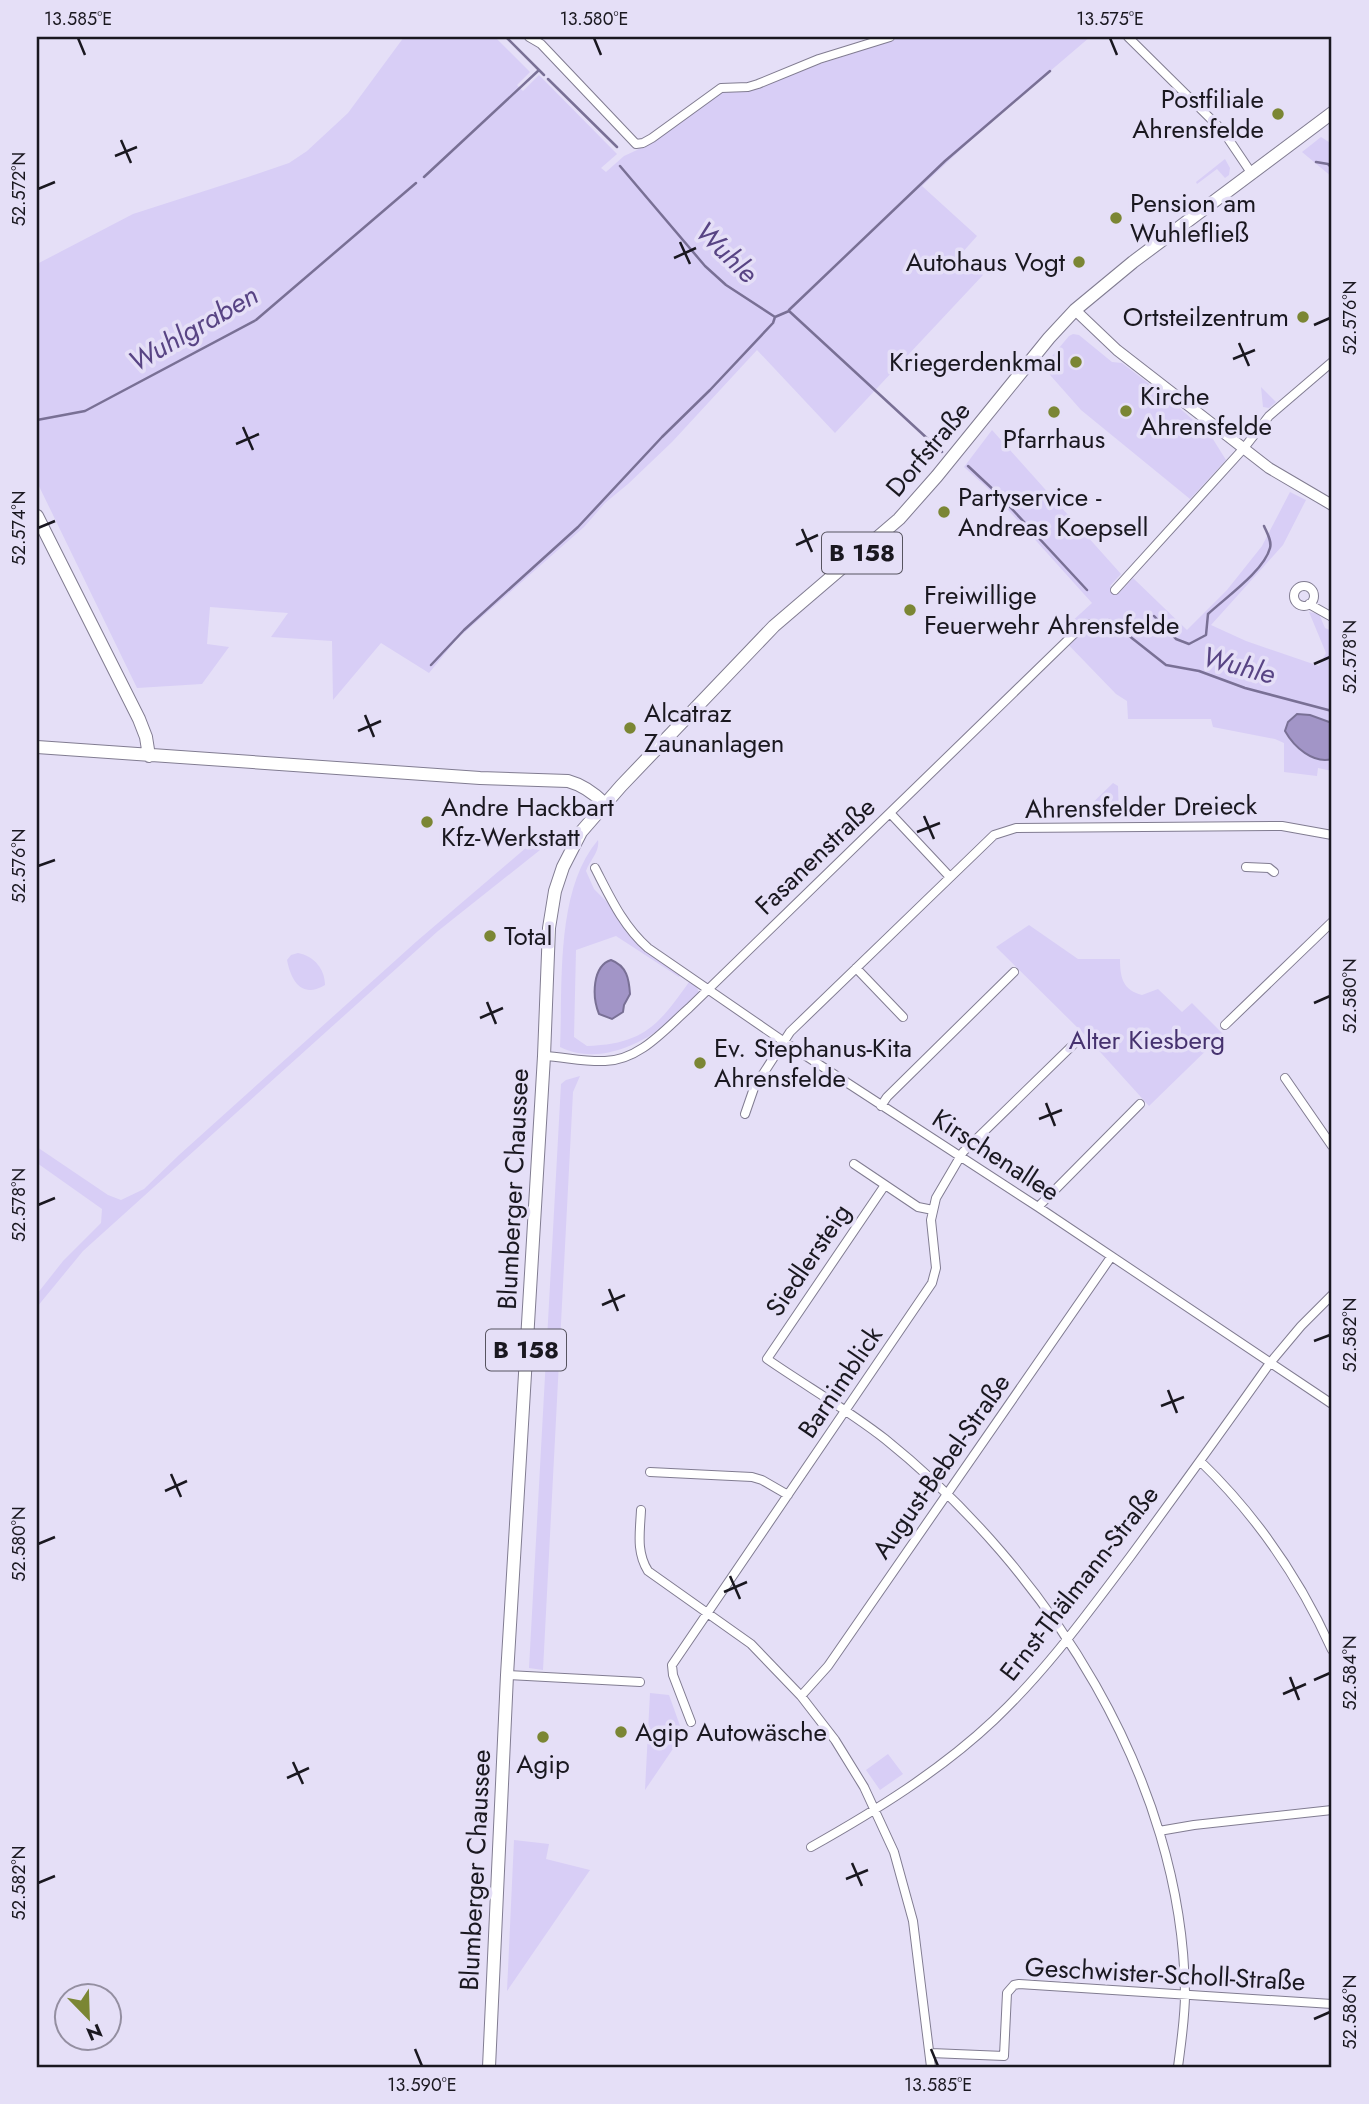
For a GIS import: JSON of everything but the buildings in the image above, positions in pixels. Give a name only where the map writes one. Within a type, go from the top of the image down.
[{"type":"main road","name":"Dorfstraße","points":[[605,804],[767,633],[899,519],[1041,347],[1075,310],[1133,262],[1332,113]]},
{"type":"main road","points":[[37,516],[139,719],[149,756]]},
{"type":"main road","points":[[37,747],[480,778],[568,781],[577,783],[605,804]]},
{"type":"main road","name":"Blumberger Chaussee","points":[[489,2067],[507,1675],[544,1056],[549,928],[555,891],[563,867],[581,832],[605,804]]},
{"type":"street","points":[[534,37],[632,141],[640,143],[652,138],[720,88],[758,84],[821,58],[890,37]]},
{"type":"street","points":[[1128,37],[1223,131],[1252,175]]},
{"type":"street","points":[[1075,310],[1117,350],[1269,468],[1332,505]]},
{"type":"street","points":[[1115,590],[1244,448],[1269,416],[1332,362]]},
{"type":"street","points":[[1310,604],[1332,617]]},
{"type":"street","name":"Fasanenstraße","points":[[544,1056],[606,1061],[630,1055],[648,1045],[1077,631],[1090,624]]},
{"type":"street","points":[[890,813],[949,876]]},
{"type":"street","name":"Ahrensfelder Dreieck","points":[[745,1114],[754,1088],[783,1041],[994,835],[1016,828],[1282,826],[1332,835]]},
{"type":"street","points":[[1245,867],[1269,868],[1274,872]]},
{"type":"street","name":"Kirschenallee","points":[[595,868],[634,935],[648,948],[783,1041],[1038,1207],[1332,1404]]},
{"type":"street","points":[[1225,1025],[1332,922]]},
{"type":"street","points":[[856,968],[903,1017]]},
{"type":"street","points":[[881,1106],[1014,972]]},
{"type":"street","name":"Barnimblick","points":[[691,1722],[673,1675],[672,1665],[932,1283],[936,1268],[931,1220],[936,1198],[960,1158],[1079,1039]]},
{"type":"street","points":[[1285,1078],[1332,1146]]},
{"type":"street","points":[[1038,1207],[1140,1104]]},
{"type":"street","points":[[854,1164],[918,1207],[933,1210]]},
{"type":"street","name":"Siedlersteig","points":[[845,1412],[767,1359],[885,1185]]},
{"type":"street","name":"August-Bebel-Straße","points":[[801,1696],[828,1666],[1111,1257]]},
{"type":"street","name":"Ernst-Thälmann-Straße","points":[[811,1847],[876,1810],[935,1769],[993,1721],[1028,1687],[1068,1640],[1270,1363],[1332,1295]]},
{"type":"street","points":[[845,1412],[884,1439],[947,1496],[1009,1560],[1068,1640],[1123,1740],[1159,1831],[1180,1931],[1185,1994],[1178,2067]]},
{"type":"street","points":[[1200,1461],[1251,1515],[1299,1583],[1332,1650]]},
{"type":"street","points":[[650,1472],[752,1478],[762,1480],[788,1495]]},
{"type":"street","points":[[640,1510],[639,1549],[648,1571],[751,1644],[801,1696],[835,1740],[876,1810],[898,1862],[913,1921],[932,2067]]},
{"type":"street","points":[[507,1675],[640,1682]]},
{"type":"street","points":[[1159,1831],[1332,1810]]},
{"type":"street","name":"Geschwister-Scholl-Straße","points":[[931,2053],[1004,2056],[1007,1993],[1014,1985],[1332,2004]]},
{"type":"green space","points":[[404,37],[495,37],[530,72],[517,85],[523,91],[539,75],[617,154],[601,168],[606,172],[624,156],[637,150],[719,93],[796,72],[902,37],[1090,37],[986,126],[922,186],[977,236],[961,254],[983,275],[835,433],[757,350],[672,442],[605,503],[584,527],[457,639],[429,673],[381,643],[333,700],[332,641],[271,637],[288,613],[210,607],[207,644],[229,647],[202,684],[137,688],[37,482],[37,264],[133,214],[289,163],[307,151],[348,113]]},
{"type":"green space","points":[[1321,137],[1332,144],[1332,177],[1302,152]]},
{"type":"green space","points":[[1225,159],[1230,168],[1229,175],[1225,178],[1217,169],[1197,184],[1196,182]]},
{"type":"green space","points":[[1073,334],[1079,335],[1112,362],[1122,363],[1211,436],[1226,460],[1190,499],[1081,410],[1043,367]]},
{"type":"green space","points":[[1261,387],[1276,402],[1269,408],[1263,407]]},
{"type":"green space","points":[[992,430],[1121,574],[1110,586],[1119,593],[1133,578],[1187,630],[1227,590],[1262,546],[1290,492],[1306,500],[1283,545],[1211,625],[1246,641],[1319,666],[1326,653],[1309,612],[1319,614],[1325,628],[1332,631],[1332,771],[1318,768],[1317,776],[1284,772],[1284,743],[1213,727],[1211,719],[1128,719],[1127,701],[1116,694],[1058,634],[1092,603],[993,493],[964,467]]},
{"type":"green space","points":[[1113,783],[1118,786],[1119,817],[1081,818],[1080,815]]},
{"type":"green space","points":[[598,840],[596,852],[586,871],[594,889],[608,903],[630,934],[682,973],[679,977],[616,936],[576,950],[574,1037],[587,1046],[622,1041],[647,1030],[658,1021],[689,982],[692,981],[697,986],[699,994],[654,1033],[636,1043],[598,1054],[579,1053],[560,1047],[562,967],[568,911],[574,885],[584,861]]},
{"type":"green space","points":[[527,847],[540,850],[438,931],[83,1251],[37,1307],[37,1294],[63,1261],[101,1223],[102,1209],[37,1163],[37,1147],[108,1195],[121,1200],[144,1189],[417,941]]},
{"type":"green space","name":"Alter Kiesberg","points":[[1029,925],[1078,959],[1120,959],[1122,977],[1131,990],[1142,995],[1158,989],[1182,1012],[1192,1003],[1223,1034],[1149,1106],[1083,1033],[996,947]]},
{"type":"green space","points":[[298,953],[318,964],[325,985],[310,990],[299,986],[291,975],[287,960]]},
{"type":"green space","points":[[580,1076],[573,1092],[543,1670],[529,1668],[561,1084]]},
{"type":"green space","points":[[650,1693],[669,1695],[683,1734],[645,1790]]},
{"type":"green space","points":[[888,1754],[903,1774],[880,1790],[866,1770]]},
{"type":"green space","points":[[514,1840],[549,1844],[546,1859],[590,1870],[507,1991]]},
{"type":"shaded area","points":[[1297,714],[1310,715],[1332,723],[1332,759],[1311,757],[1289,737],[1285,731],[1288,722]]},
{"type":"shaded area","points":[[611,960],[621,966],[626,974],[630,994],[623,1012],[612,1019],[599,1014],[595,999],[597,975],[605,963]]},
{"type":"waterway","name":"Wuhle","points":[[506,37],[544,75]]},
{"type":"waterway","name":"Wuhlgraben","points":[[424,177],[539,70]]},
{"type":"waterway","points":[[789,310],[945,161],[1050,71]]},
{"type":"waterway","name":"Wuhle","points":[[548,79],[617,147]]},
{"type":"waterway","points":[[1316,162],[1328,164],[1332,168]]},
{"type":"waterway","name":"Wuhle","points":[[620,166],[705,266],[726,285],[775,317],[789,311],[942,452]]},
{"type":"waterway","name":"Wuhlgraben","points":[[37,420],[85,411],[256,320],[416,183]]},
{"type":"waterway","points":[[431,665],[464,630],[578,527],[773,323],[775,317]]},
{"type":"waterway","name":"Wuhle","points":[[968,466],[999,495],[1087,590]]},
{"type":"waterway","points":[[1154,616],[1176,639],[1189,644],[1206,635],[1208,614],[1243,584],[1266,557],[1270,543],[1264,526]]},
{"type":"waterway","name":"Wuhle","points":[[1109,620],[1166,665],[1199,671],[1245,688],[1332,711]]},
{"type":"place","name":"Postfiliale Ahrensfelde","points":[[1278,114]]},
{"type":"place","name":"Pension am Wuhlefließ","points":[[1116,218]]},
{"type":"place","name":"Autohaus Vogt","points":[[1079,262]]},
{"type":"place","name":"Ortsteilzentrum","points":[[1303,317]]},
{"type":"place","name":"Kriegerdenkmal","points":[[1076,362]]},
{"type":"place","name":"Kirche Ahrensfelde","points":[[1126,411]]},
{"type":"place","name":"Pfarrhaus","points":[[1054,412]]},
{"type":"place","name":"Partyservice - Andreas Koepsell","points":[[944,512]]},
{"type":"place","name":"Freiwillige Feuerwehr Ahrensfelde","points":[[910,610]]},
{"type":"place","name":"Alcatraz Zaunanlagen","points":[[630,728]]},
{"type":"place","name":"Andre Hackbart Kfz-Werkstatt","points":[[427,822]]},
{"type":"place","name":"Total","points":[[490,936]]},
{"type":"place","name":"Ev. Stephanus-Kita Ahrensfelde","points":[[700,1063]]},
{"type":"place","name":"Agip Autowäsche","points":[[621,1732]]},
{"type":"place","name":"Agip","points":[[543,1737]]}]
